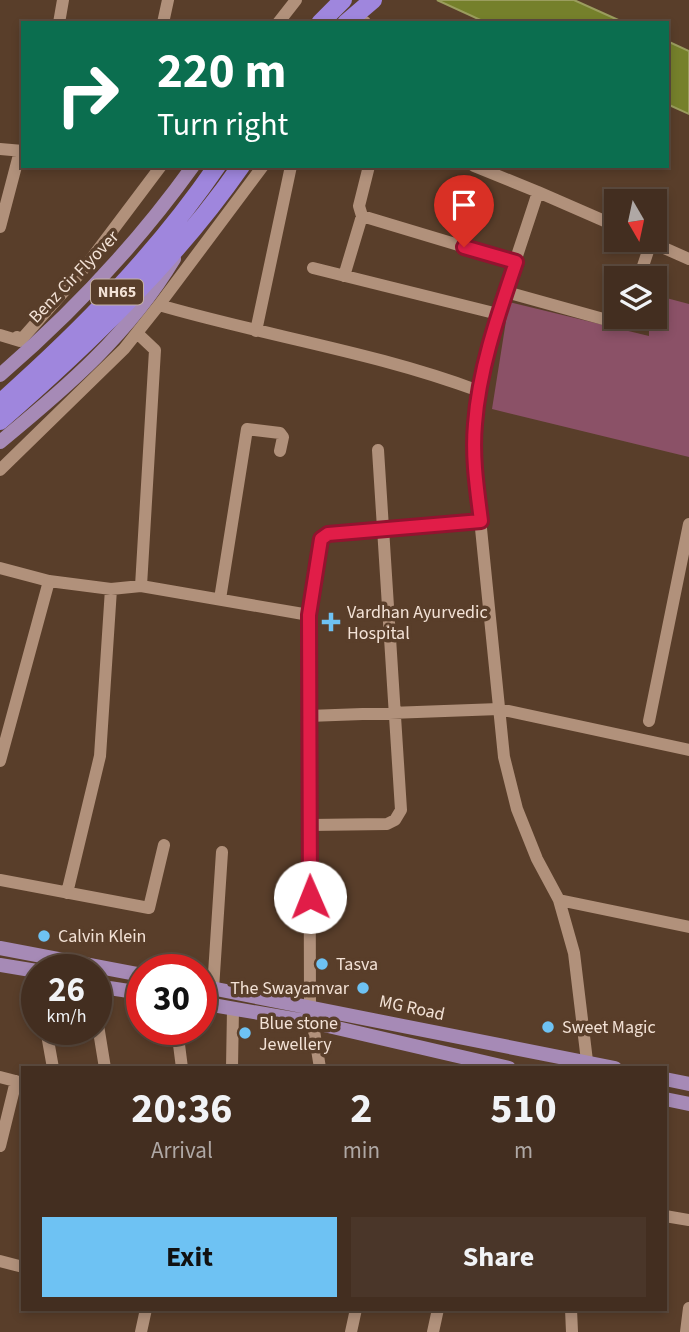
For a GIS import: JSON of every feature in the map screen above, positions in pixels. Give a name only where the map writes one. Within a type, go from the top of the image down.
[{"type":"highway","points":[[348,21],[373,0]]},
{"type":"highway","name":"NH65","points":[[0,403],[64,346],[129,279],[215,168]]},
{"type":"highway","name":"NH65","points":[[0,421],[96,333],[193,228],[238,168]]},
{"type":"main road","name":"Benz Cir Flyover","points":[[0,374],[91,291],[156,218],[192,168]]},
{"type":"main road","points":[[0,442],[98,358],[140,312],[193,228]]},
{"type":"main road","points":[[0,948],[25,954]]},
{"type":"main road","points":[[0,965],[21,970]]},
{"type":"main road","name":"MG Road","points":[[217,989],[587,1064]]},
{"type":"main road","name":"MG Road","points":[[217,1006],[311,1022],[500,1066]]},
{"type":"main road","points":[[667,1079],[689,1084]]},
{"type":"main road","points":[[667,1099],[689,1104]]},
{"type":"street","points":[[59,21],[63,0]]},
{"type":"street","points":[[163,21],[167,0]]},
{"type":"street","points":[[280,21],[296,0]]},
{"type":"street","points":[[0,149],[21,151]]},
{"type":"street","points":[[0,227],[21,154]]},
{"type":"street","points":[[0,335],[18,339],[82,271],[159,168]]},
{"type":"street","points":[[0,470],[137,333],[261,168]]},
{"type":"street","points":[[256,331],[291,168]]},
{"type":"street","points":[[344,276],[362,216],[359,206],[368,168]]},
{"type":"street","points":[[479,168],[604,221]]},
{"type":"street","points":[[538,192],[498,314],[479,391],[474,459],[504,757],[517,809],[537,859],[559,900],[574,953],[587,1064]]},
{"type":"street","points":[[362,216],[516,262]]},
{"type":"street","points":[[667,249],[689,259]]},
{"type":"street","points":[[313,268],[498,314]]},
{"type":"street","points":[[506,292],[604,319]]},
{"type":"street","points":[[159,304],[256,331],[384,361],[479,391]]},
{"type":"street","points":[[137,333],[155,350],[141,586]]},
{"type":"street","points":[[220,599],[247,429],[280,433],[283,437],[280,451]]},
{"type":"street","points":[[310,825],[387,824],[395,820],[401,810],[378,450]]},
{"type":"street","points":[[320,1066],[310,1006],[308,716],[309,615],[321,539],[328,534],[481,521]]},
{"type":"street","points":[[649,721],[689,524]]},
{"type":"street","points":[[0,568],[49,581],[111,589],[141,586],[309,615]]},
{"type":"street","points":[[0,761],[49,581]]},
{"type":"street","points":[[67,893],[100,756],[111,589]]},
{"type":"street","points":[[308,716],[499,709],[689,750]]},
{"type":"street","points":[[0,880],[149,908],[164,845]]},
{"type":"street","points":[[211,954],[222,852]]},
{"type":"street","points":[[559,900],[689,927]]},
{"type":"street","points":[[232,1066],[233,1009]]},
{"type":"street","points":[[49,1045],[54,1066]]},
{"type":"street","points":[[101,1045],[105,1066]]},
{"type":"street","points":[[179,1045],[182,1066]]},
{"type":"street","points":[[0,1077],[19,1082],[0,1146]]},
{"type":"street","points":[[667,1216],[689,1220]]},
{"type":"street","points":[[0,1261],[21,1266]]},
{"type":"street","points":[[686,1332],[689,1308]]},
{"type":"street","points":[[141,1332],[146,1311]]},
{"type":"street","points":[[351,1332],[356,1311]]},
{"type":"street","points":[[433,1332],[438,1311]]},
{"type":"street","points":[[570,1311],[572,1332]]},
{"type":"shaded area","points":[[437,0],[574,0],[621,21],[483,21]]},
{"type":"shaded area","points":[[669,42],[689,51],[689,114],[669,105]]},
{"type":"shaded area","points":[[667,298],[689,304],[689,457],[492,409],[509,302],[604,325],[604,329],[620,329],[649,336],[649,329],[667,329]]},
{"type":"place","name":"Vardhan Ayurvedic Hospital","points":[[331,622]]},
{"type":"place","name":"Calvin Klein","points":[[44,936]]},
{"type":"place","name":"Tasva","points":[[322,964]]},
{"type":"place","name":"The Swayamvar","points":[[363,988]]},
{"type":"place","name":"Sweet Magic","points":[[548,1027]]},
{"type":"place","name":"Blue stone Jewellery","points":[[245,1033]]},
{"type":"route","points":[[310,897],[309,615],[319,543],[328,534],[481,521],[474,459],[476,411],[491,337],[516,262],[464,247]]}]
